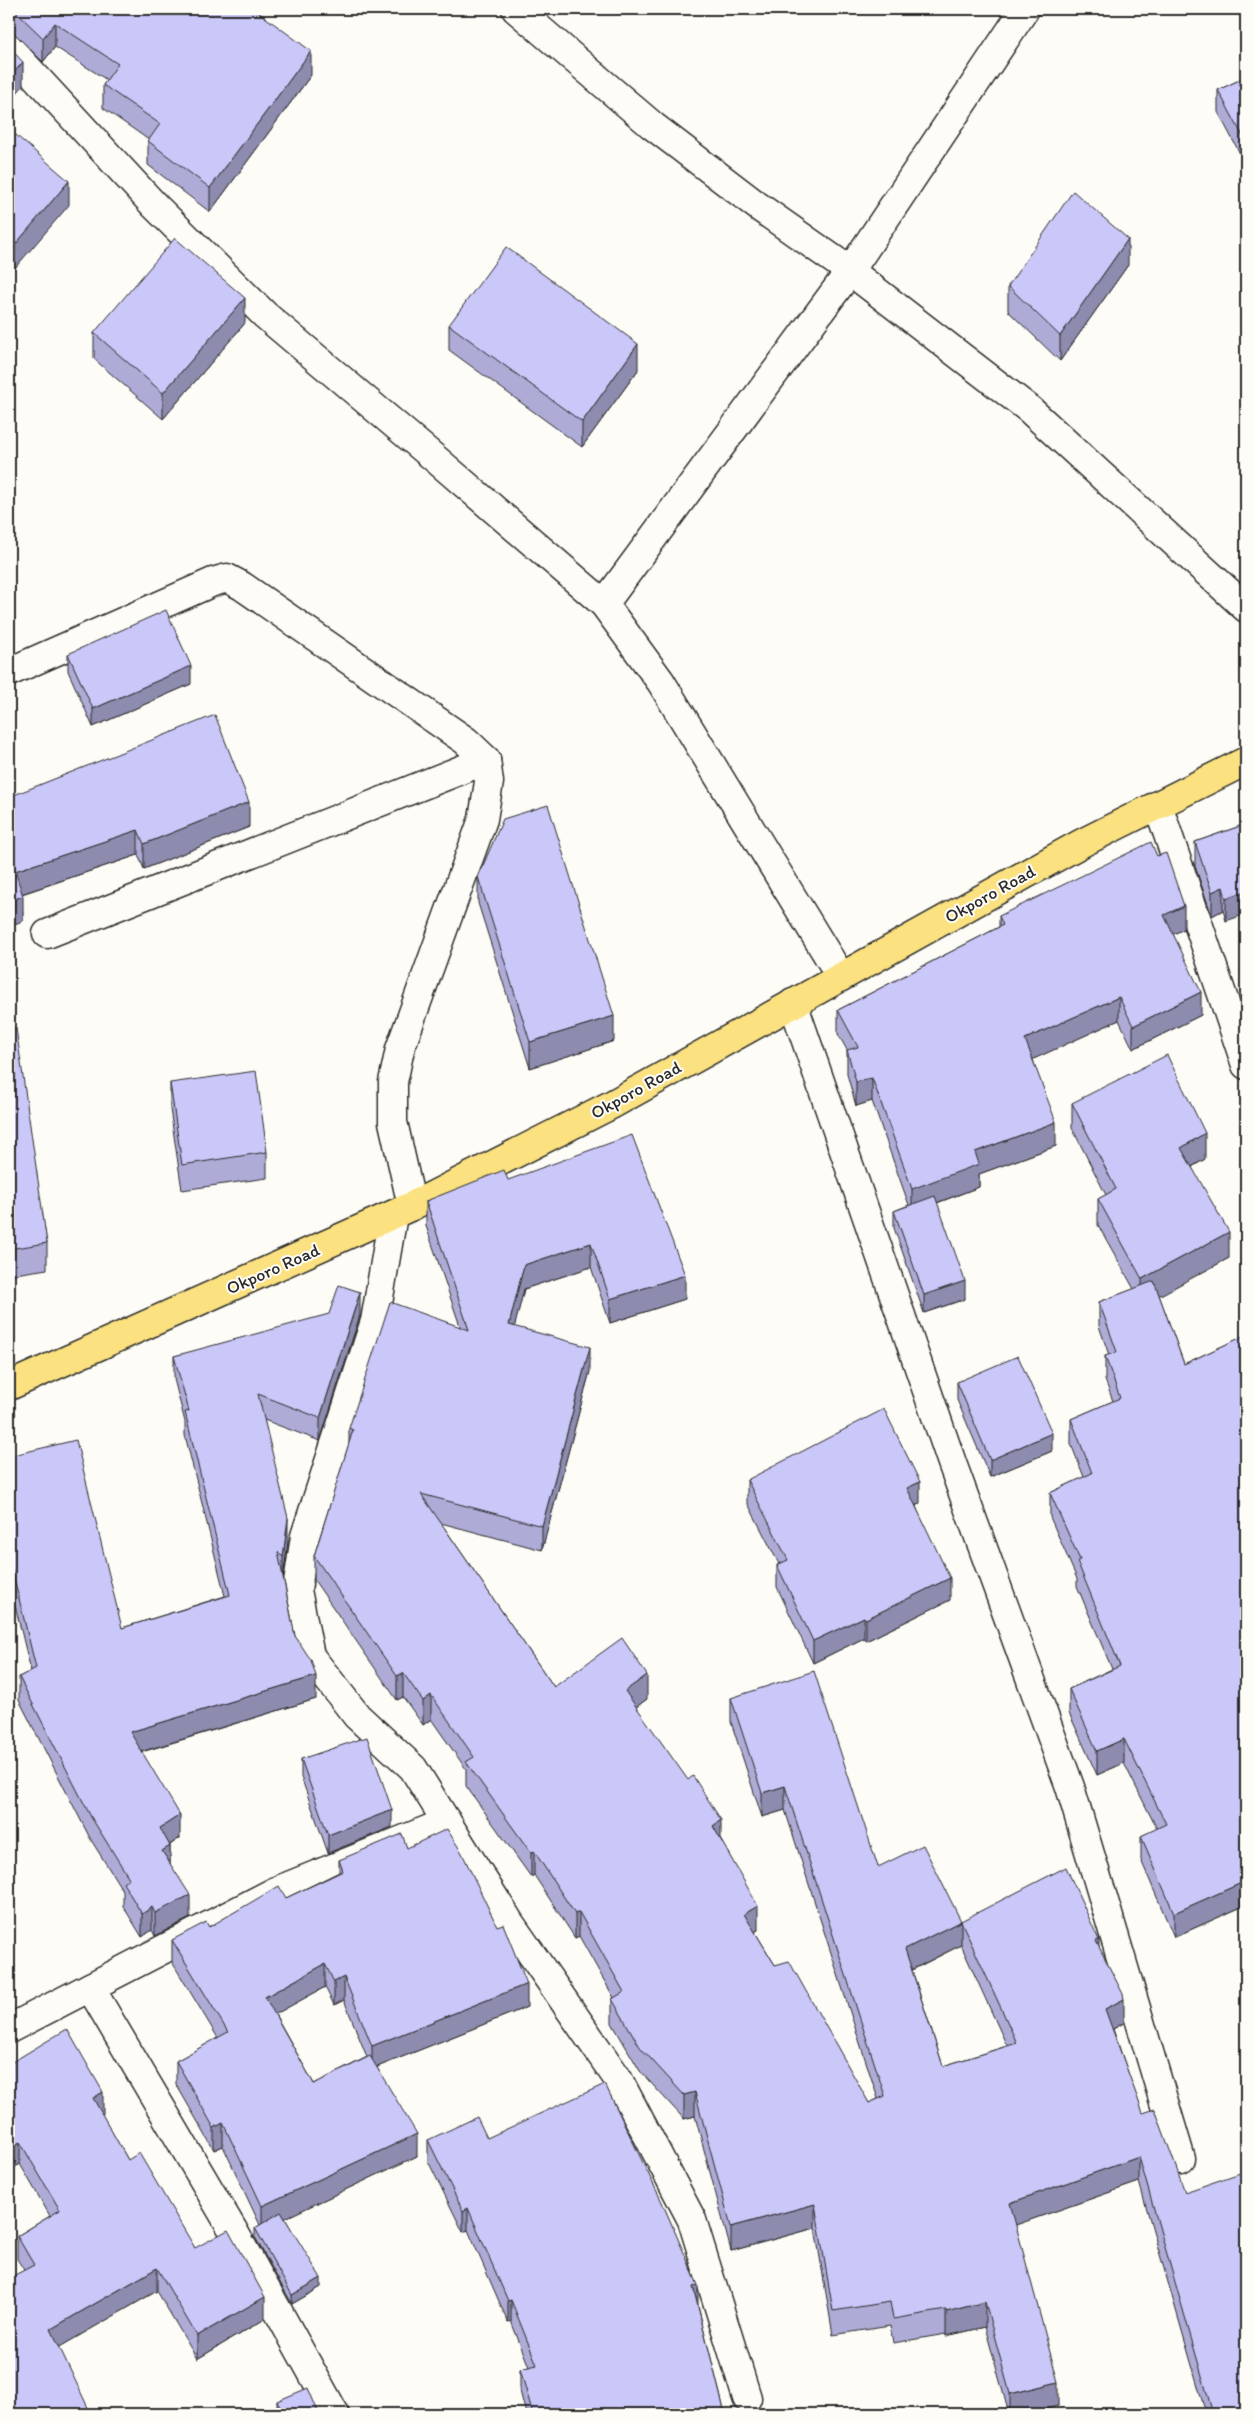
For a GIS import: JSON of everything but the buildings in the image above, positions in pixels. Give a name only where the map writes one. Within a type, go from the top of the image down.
[{"type":"main road","name":"Okporo Road","points":[[9,1386],[402,1211],[611,1105],[1082,843],[1246,761]]},
{"type":"street","points":[[516,9],[653,126],[759,207],[850,271],[1029,409],[1246,608]]},
{"type":"street","points":[[604,604],[850,271],[1025,9]]},
{"type":"street","points":[[9,48],[154,205],[265,316],[438,460],[604,604],[661,682],[840,977]]},
{"type":"street","points":[[9,672],[213,582],[227,578],[242,586],[466,741],[486,760],[489,782],[483,819],[400,1049],[393,1082],[393,1122],[402,1211],[375,1321],[304,1536],[297,1590],[310,1656],[357,1716],[413,1768],[510,1923],[618,2079],[692,2220],[747,2398]]},
{"type":"street","points":[[47,934],[486,760]]},
{"type":"street","points":[[1158,805],[1246,1065]]},
{"type":"street","points":[[793,1003],[952,1463],[1070,1787],[1181,2159]]},
{"type":"street","points":[[9,2029],[276,1891],[447,1822]]},
{"type":"street","points":[[90,1987],[233,2230],[335,2414]]}]
